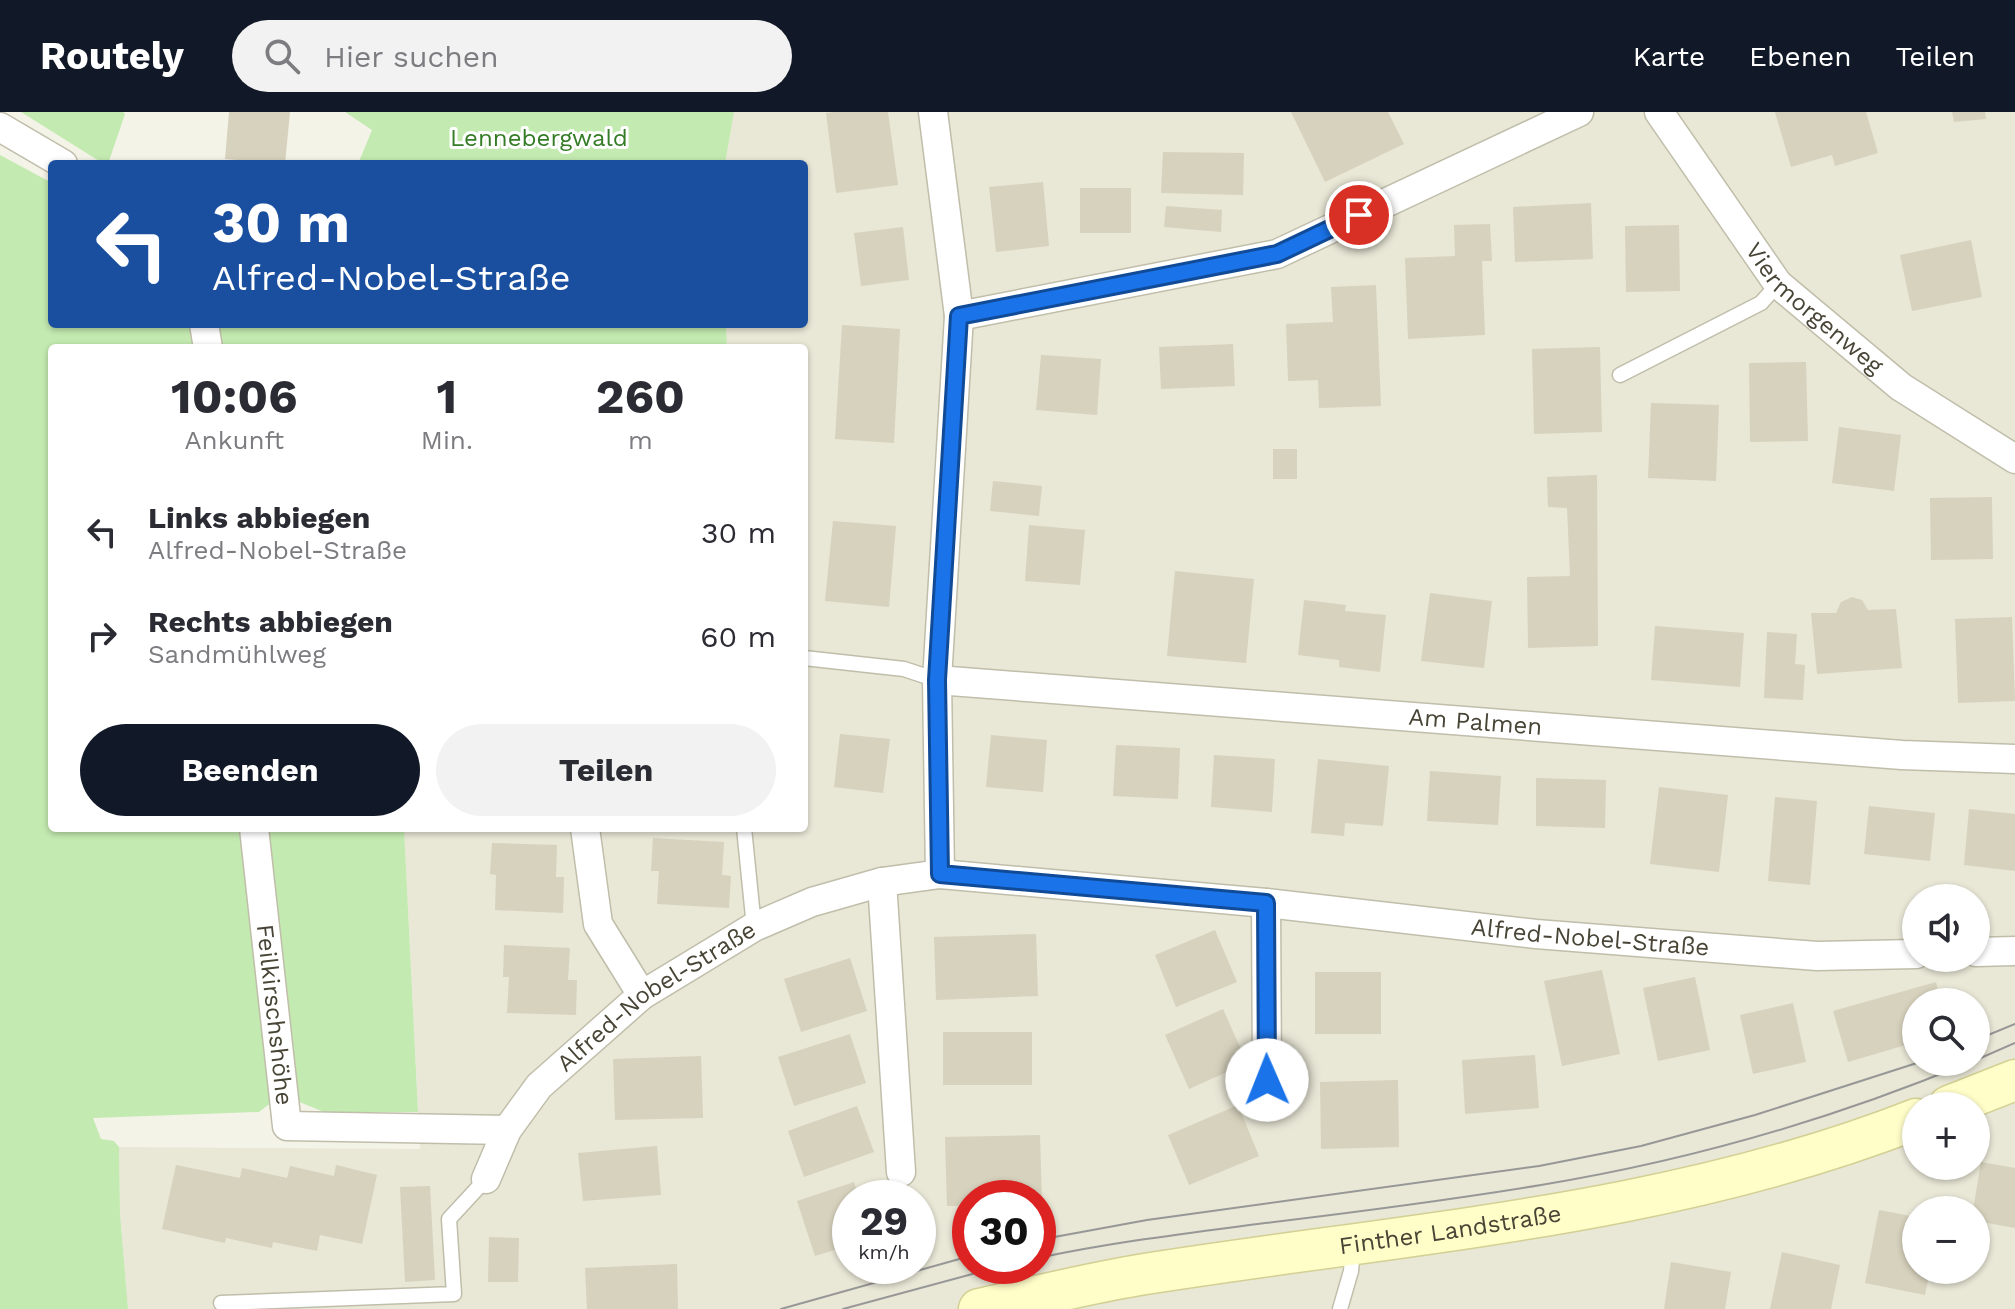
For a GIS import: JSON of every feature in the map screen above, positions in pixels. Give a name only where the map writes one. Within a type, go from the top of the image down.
[{"type":"main road","points":[[1985,1092],[2015,1080]]},
{"type":"main road","name":"Finther Landstraße","points":[[979,1309],[1019,1304],[1142,1274],[1528,1220],[1635,1200],[1751,1173],[1902,1124]]},
{"type":"street","points":[[933,112],[959,316],[937,680],[940,874]]},
{"type":"street","points":[[959,316],[1277,254],[1579,112]]},
{"type":"street","name":"Viermorgenweg","points":[[1659,112],[1778,284],[1901,387],[2015,459]]},
{"type":"street","points":[[0,127],[56,160]]},
{"type":"street","name":"Am Palmen","points":[[937,680],[1902,755],[2015,759]]},
{"type":"street","name":"Feilkirschshöhe","points":[[254,832],[287,1126],[507,1130]]},
{"type":"street","points":[[586,832],[598,924],[642,995]]},
{"type":"street","name":"Alfred-Nobel-Straße","points":[[486,1179],[507,1130],[539,1086],[642,995],[754,927],[812,902],[882,882],[940,874],[1266,903],[1630,942],[1817,956],[1902,954]]},
{"type":"street","points":[[882,882],[901,1172]]},
{"type":"street","points":[[1266,903],[1267,1080]]},
{"type":"street","points":[[1990,952],[2015,951]]},
{"type":"lane","points":[[1620,375],[1761,303],[1778,284]]},
{"type":"lane","points":[[808,658],[904,669],[937,680]]},
{"type":"lane","points":[[744,832],[754,927]]},
{"type":"lane","points":[[221,1303],[454,1294],[449,1219],[486,1179]]},
{"type":"lane","points":[[1340,1309],[1351,1271],[1353,1244]]},
{"type":"shaded area","points":[[734,112],[2015,112],[2015,1309],[128,1309],[120,1214],[119,1147],[420,1149],[404,832],[808,832],[808,344],[727,344],[726,328],[808,328],[808,160],[726,160]]},
{"type":"green space","points":[[21,112],[123,112],[125,114],[109,160],[98,160]]},
{"type":"green space","name":"Lennebergwald","points":[[345,112],[734,112],[726,160],[360,160],[372,130]]},
{"type":"green space","points":[[0,155],[48,181],[48,328],[726,328],[727,344],[48,344],[48,832],[404,832],[418,1112],[324,1112],[297,1101],[268,1105],[259,1112],[93,1118],[101,1139],[114,1141],[119,1147],[120,1214],[128,1309],[0,1309]]},
{"type":"building","points":[[229,112],[290,112],[285,160],[225,159]]},
{"type":"building","points":[[888,112],[898,185],[836,193],[826,113]]},
{"type":"building","points":[[1291,112],[1388,112],[1404,144],[1325,182]]},
{"type":"building","points":[[1775,112],[1866,112],[1878,153],[1835,166],[1832,155],[1791,167]]},
{"type":"building","points":[[1952,112],[1985,112],[1986,119],[1954,122]]},
{"type":"building","points":[[1163,152],[1244,153],[1243,195],[1161,193]]},
{"type":"building","points":[[1043,182],[1049,246],[996,252],[989,187]]},
{"type":"building","points":[[1080,188],[1131,188],[1131,233],[1080,233]]},
{"type":"building","points":[[1591,203],[1593,259],[1515,262],[1513,207]]},
{"type":"building","points":[[1166,206],[1222,210],[1221,232],[1164,227]]},
{"type":"building","points":[[1490,224],[1492,261],[1482,261],[1485,335],[1408,339],[1405,258],[1455,256],[1454,225]]},
{"type":"building","points":[[1679,225],[1680,291],[1626,292],[1625,226]]},
{"type":"building","points":[[903,227],[909,280],[861,286],[854,233]]},
{"type":"building","points":[[1971,240],[1982,297],[1912,311],[1900,255]]},
{"type":"building","points":[[1376,285],[1381,406],[1319,408],[1318,380],[1288,381],[1286,324],[1333,322],[1331,287]]},
{"type":"building","points":[[842,325],[900,329],[894,443],[835,439]]},
{"type":"building","points":[[1233,344],[1235,386],[1161,389],[1159,347]]},
{"type":"building","points":[[1600,347],[1602,432],[1534,434],[1532,349]]},
{"type":"building","points":[[1041,355],[1101,359],[1097,415],[1036,410]]},
{"type":"building","points":[[1806,362],[1808,441],[1750,442],[1749,363]]},
{"type":"building","points":[[1651,403],[1719,405],[1716,481],[1648,478]]},
{"type":"building","points":[[1839,427],[1901,435],[1894,491],[1832,483]]},
{"type":"building","points":[[1273,449],[1297,449],[1297,479],[1273,479]]},
{"type":"building","points":[[1597,475],[1598,646],[1528,648],[1527,577],[1570,576],[1567,508],[1548,507],[1547,477]]},
{"type":"building","points":[[993,481],[1042,486],[1039,516],[990,511]]},
{"type":"building","points":[[1992,497],[1993,559],[1931,560],[1930,498]]},
{"type":"building","points":[[833,521],[896,526],[889,607],[825,601]]},
{"type":"building","points":[[1029,525],[1085,530],[1080,585],[1025,581]]},
{"type":"building","points":[[1175,571],[1254,579],[1246,663],[1167,656]]},
{"type":"building","points":[[1430,593],[1492,601],[1484,668],[1421,661]]},
{"type":"building","points":[[1852,597],[1862,600],[1868,610],[1896,609],[1902,668],[1817,674],[1811,613],[1836,613],[1841,602]]},
{"type":"building","points":[[1304,600],[1346,605],[1345,611],[1386,615],[1380,672],[1339,667],[1339,660],[1298,655]]},
{"type":"building","points":[[2012,617],[2015,701],[1958,703],[1955,619]]},
{"type":"building","points":[[1655,626],[1744,633],[1740,687],[1651,680]]},
{"type":"building","points":[[1767,632],[1797,634],[1795,664],[1805,665],[1803,700],[1764,698]]},
{"type":"building","points":[[840,734],[890,739],[883,793],[834,787]]},
{"type":"building","points":[[991,735],[1047,740],[1043,792],[986,787]]},
{"type":"building","points":[[1116,745],[1180,748],[1178,799],[1113,796]]},
{"type":"building","points":[[1214,755],[1275,759],[1272,812],[1211,807]]},
{"type":"building","points":[[1318,759],[1389,766],[1383,826],[1345,823],[1344,836],[1311,833]]},
{"type":"building","points":[[1430,771],[1501,776],[1498,825],[1427,821]]},
{"type":"building","points":[[1536,778],[1606,780],[1605,828],[1536,826]]},
{"type":"building","points":[[1659,787],[1728,795],[1719,872],[1650,864]]},
{"type":"building","points":[[1775,797],[1817,801],[1810,885],[1768,881]]},
{"type":"building","points":[[1869,806],[1935,813],[1930,861],[1864,854]]},
{"type":"building","points":[[1969,809],[2015,814],[2015,871],[1964,865]]},
{"type":"building","points":[[653,838],[724,842],[722,875],[731,876],[729,908],[657,904],[659,871],[651,871]]},
{"type":"building","points":[[492,843],[557,845],[556,877],[564,877],[563,913],[495,910],[496,875],[490,874]]},
{"type":"building","points":[[1215,930],[1237,982],[1176,1007],[1155,955]]},
{"type":"building","points":[[1036,934],[1038,996],[936,1000],[934,937]]},
{"type":"building","points":[[504,945],[570,948],[568,980],[577,980],[576,1015],[507,1013],[509,977],[503,977]]},
{"type":"building","points":[[850,958],[867,1011],[801,1032],[784,979]]},
{"type":"building","points":[[1602,970],[1620,1054],[1562,1066],[1544,981]]},
{"type":"building","points":[[1315,972],[1381,972],[1381,1034],[1315,1034]]},
{"type":"building","points":[[1695,977],[1710,1050],[1658,1061],[1643,988]]},
{"type":"building","points":[[1936,982],[1938,988],[1915,988]]},
{"type":"building","points":[[1902,992],[1902,1046],[1848,1062],[1833,1011]]},
{"type":"building","points":[[1793,1003],[1806,1062],[1753,1074],[1740,1015]]},
{"type":"building","points":[[1223,1009],[1247,1063],[1189,1089],[1165,1035]]},
{"type":"building","points":[[943,1032],[1032,1032],[1032,1085],[943,1085]]},
{"type":"building","points":[[850,1034],[866,1083],[794,1106],[778,1057]]},
{"type":"building","points":[[1535,1055],[1539,1108],[1465,1114],[1462,1060]]},
{"type":"building","points":[[701,1056],[703,1118],[615,1120],[613,1059]]},
{"type":"building","points":[[1398,1080],[1399,1147],[1321,1149],[1320,1082]]},
{"type":"building","points":[[1238,1105],[1259,1156],[1189,1185],[1168,1135]]},
{"type":"building","points":[[857,1106],[874,1152],[804,1177],[788,1131]]},
{"type":"building","points":[[1040,1135],[1041,1180],[952,1180],[952,1206],[947,1206],[945,1137]]},
{"type":"building","points":[[657,1146],[661,1195],[583,1201],[578,1153]]},
{"type":"building","points":[[1990,1164],[2015,1168],[2015,1228],[1990,1224],[1990,1196],[1975,1196],[1978,1180],[1990,1180]]},
{"type":"building","points":[[176,1165],[240,1178],[242,1168],[287,1178],[290,1166],[334,1176],[336,1165],[377,1175],[362,1244],[320,1235],[317,1251],[273,1242],[272,1248],[226,1238],[225,1243],[162,1229]]},
{"type":"building","points":[[430,1186],[435,1280],[405,1282],[400,1187]]},
{"type":"building","points":[[832,1189],[832,1251],[815,1256],[797,1201]]},
{"type":"building","points":[[1879,1210],[1902,1214],[1902,1284],[1927,1284],[1925,1295],[1865,1283]]},
{"type":"building","points":[[489,1237],[519,1238],[518,1282],[488,1282]]},
{"type":"building","points":[[1782,1252],[1840,1265],[1831,1309],[1770,1309]]},
{"type":"building","points":[[1671,1262],[1731,1272],[1725,1309],[1664,1309]]},
{"type":"building","points":[[677,1264],[678,1309],[587,1309],[585,1268]]},
{"type":"tram line","points":[[1990,1034],[2015,1024]]},
{"type":"tram line","points":[[1990,1054],[2015,1043]]},
{"type":"tram line","points":[[1056,1237],[1147,1220],[1539,1166],[1641,1146],[1755,1115],[1902,1068]]},
{"type":"tram line","points":[[1056,1254],[1151,1238],[1438,1201],[1596,1175],[1759,1136],[1935,1076]]},
{"type":"tram line","points":[[781,1309],[952,1261]]},
{"type":"tram line","points":[[843,1309],[952,1280]]},
{"type":"route","points":[[1267,1080],[1266,903],[940,874],[937,680],[959,316],[1277,254],[1359,215]]}]
